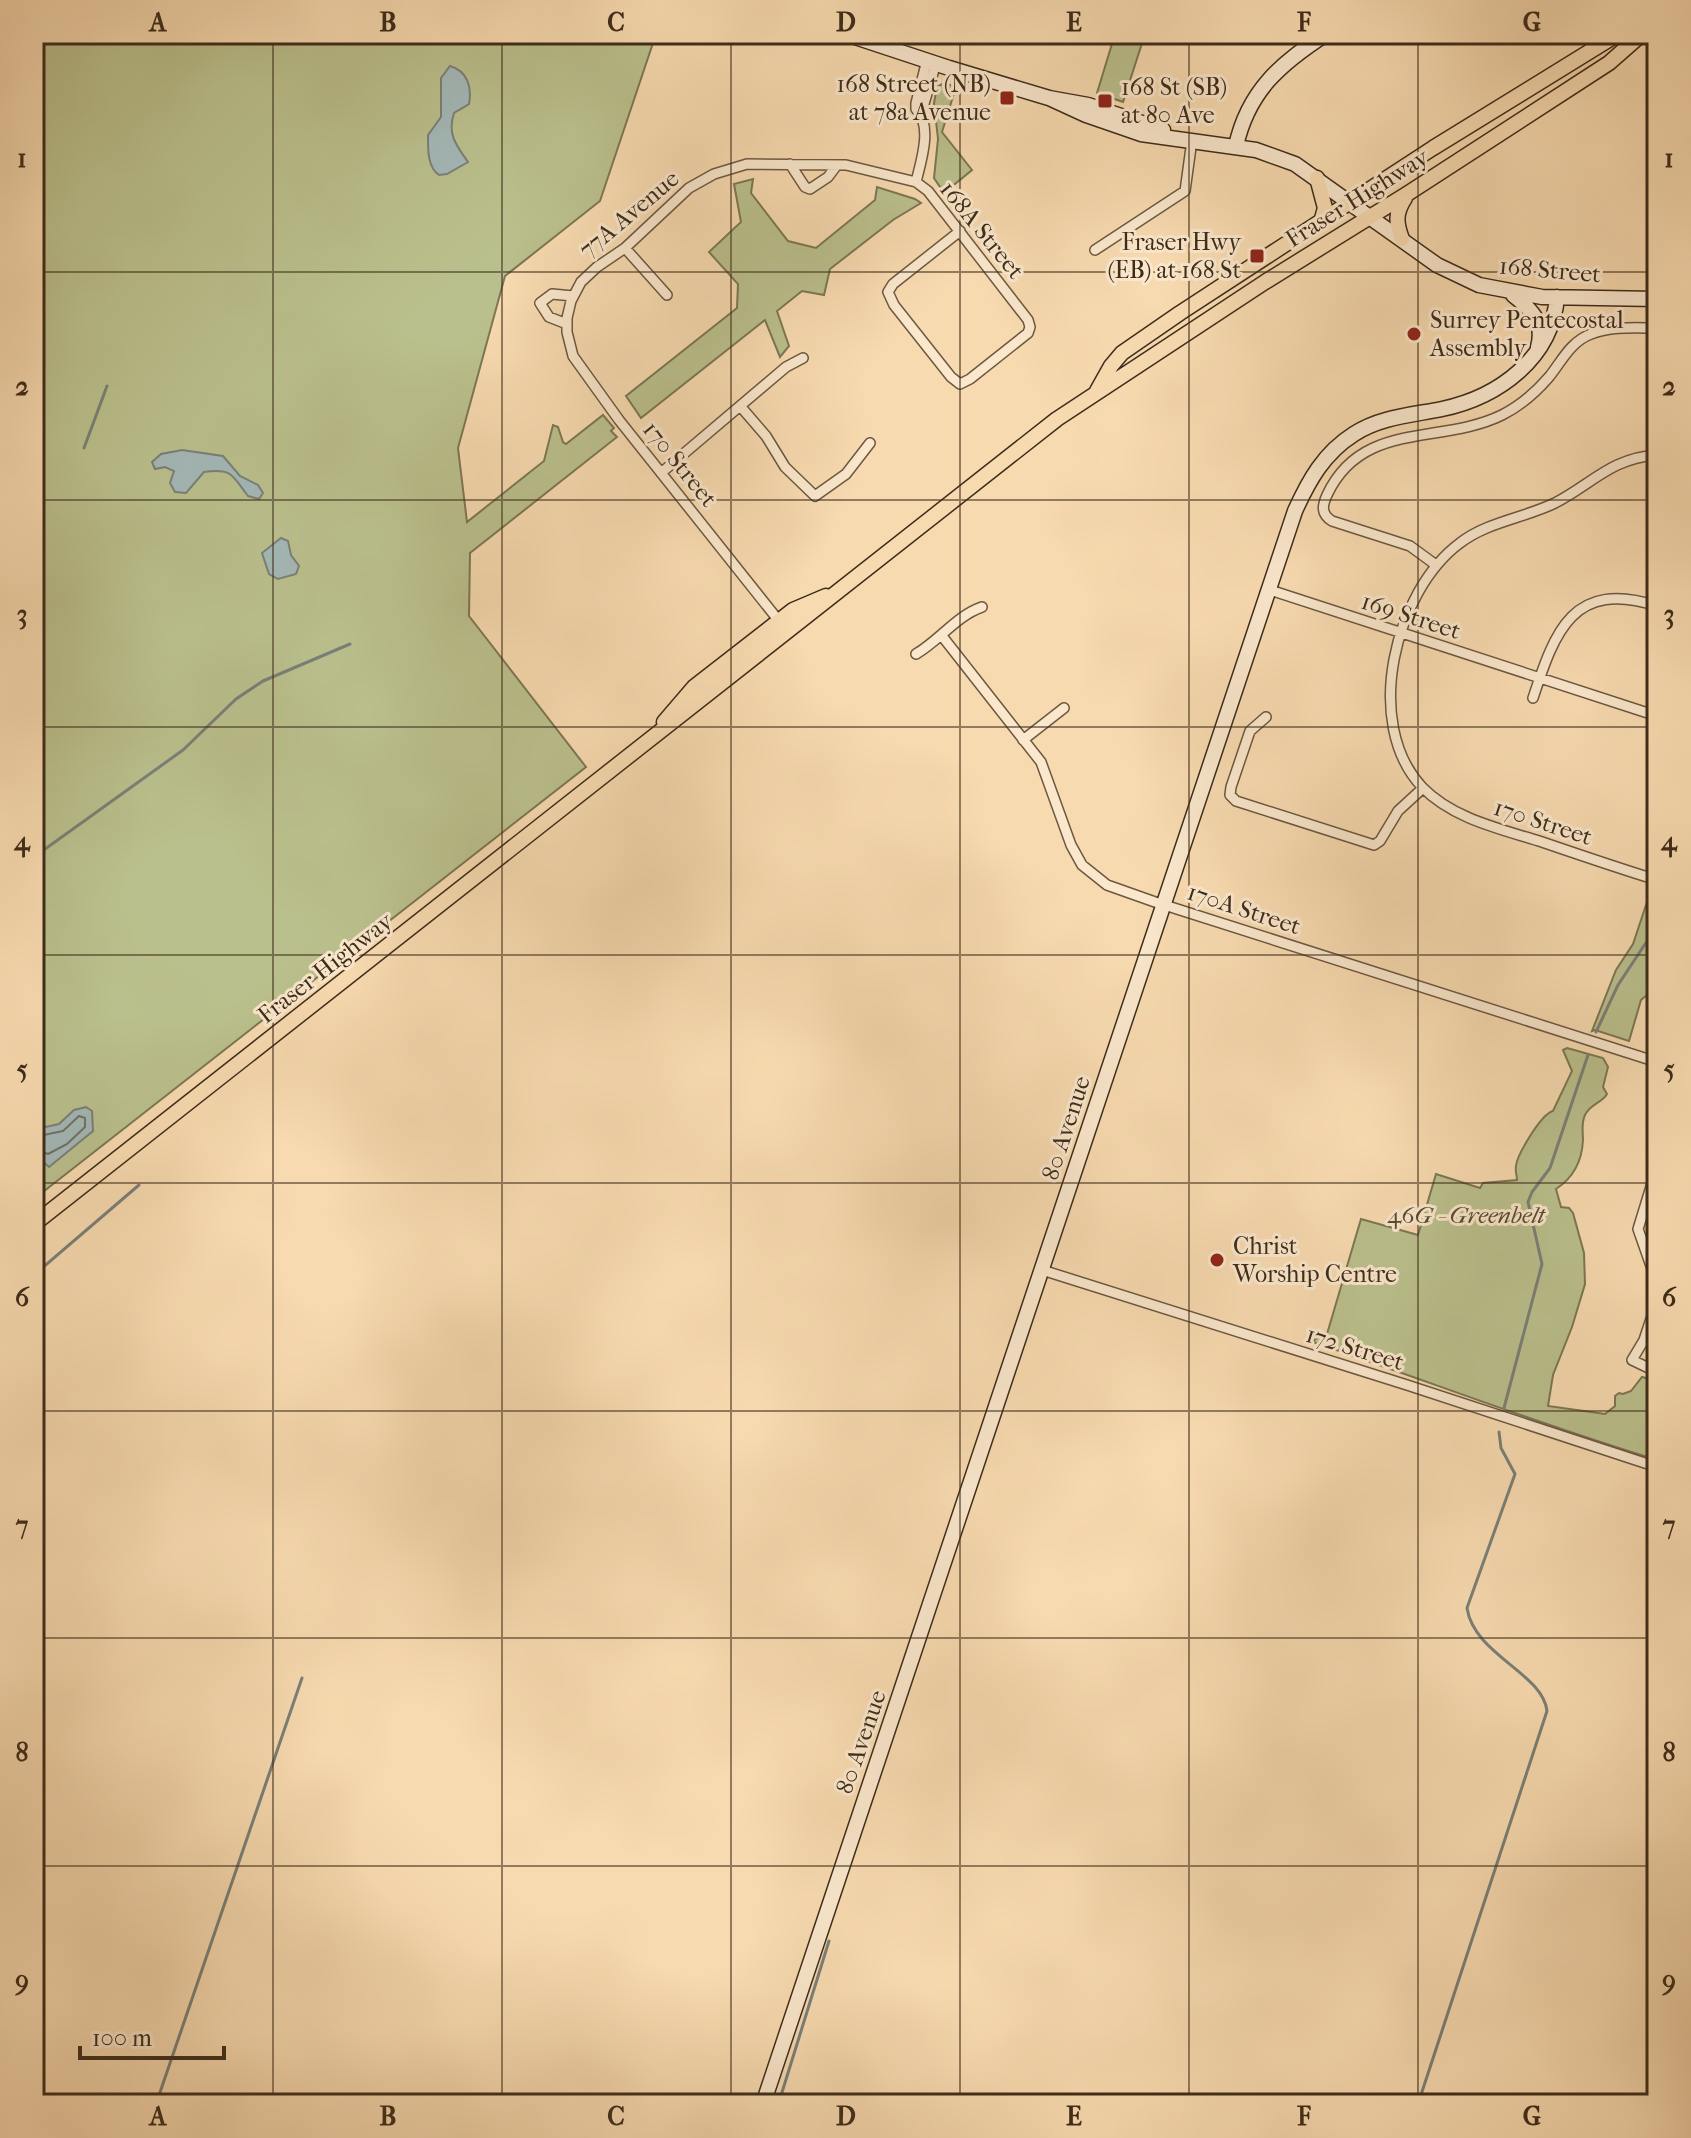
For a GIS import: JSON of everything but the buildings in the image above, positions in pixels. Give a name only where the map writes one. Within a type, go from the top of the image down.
[{"type":"main road","name":"168 Street","points":[[846,34],[1049,98],[1088,105],[1192,140],[1236,146],[1279,157],[1317,178],[1437,265],[1464,279],[1510,292],[1557,297],[1657,299]]},
{"type":"main road","name":"Fraser Highway","points":[[1094,395],[1122,353],[1433,148],[1618,34]]},
{"type":"main road","name":"Fraser Highway","points":[[34,1224],[846,588],[982,477],[1094,395],[1265,282],[1609,63],[1642,34]]},
{"type":"main road","points":[[1236,146],[1253,101],[1268,80],[1320,35]]},
{"type":"main road","points":[[1317,178],[1325,208],[1321,222]]},
{"type":"main road","points":[[1402,239],[1397,209],[1407,194]]},
{"type":"main road","points":[[1510,292],[1536,317],[1540,340],[1537,353]]},
{"type":"main road","name":"80 Avenue","points":[[763,2104],[1295,511],[1319,465],[1355,433],[1381,421],[1443,409],[1482,397],[1514,378],[1537,353],[1556,314],[1557,297]]},
{"type":"main road","name":"Fraser Highway","points":[[643,746],[694,687],[793,610],[846,588]]},
{"type":"main road","points":[[712,693],[712,683],[740,652]]},
{"type":"street","points":[[916,182],[924,145],[921,114],[932,62]]},
{"type":"street","points":[[1095,250],[1185,191],[1192,140]]},
{"type":"street","name":"168A Street","points":[[747,164],[837,165],[916,182],[928,191],[960,231],[1028,320],[1030,327],[1028,333],[960,384],[951,377],[894,305],[888,292],[893,284],[960,231]]},
{"type":"street","name":"77A Avenue","points":[[567,324],[573,296],[588,274],[625,248],[697,183],[722,170],[747,164]]},
{"type":"street","points":[[790,164],[805,187],[810,189],[828,177],[837,165]]},
{"type":"street","points":[[625,248],[667,295]]},
{"type":"street","points":[[567,324],[549,317],[540,303],[552,294],[573,296]]},
{"type":"street","name":"170 Street","points":[[567,324],[573,356],[779,621]]},
{"type":"street","points":[[1657,328],[1609,329],[1591,334],[1577,341],[1539,388],[1513,409],[1465,428],[1387,441],[1352,462],[1331,488],[1323,509],[1328,519],[1410,546],[1436,565],[1458,544],[1476,533],[1554,503],[1621,462],[1657,455]]},
{"type":"street","points":[[661,473],[786,367],[803,358]]},
{"type":"street","points":[[741,407],[766,436],[788,470],[815,496],[846,474],[870,443]]},
{"type":"street","name":"170 Street","points":[[1436,565],[1420,589],[1402,634],[1391,676],[1389,710],[1396,742],[1412,774],[1423,788],[1451,809],[1471,819],[1657,880]]},
{"type":"street","name":"169 Street","points":[[1270,590],[1657,716]]},
{"type":"street","points":[[1533,698],[1555,636],[1570,617],[1585,607],[1618,598],[1657,606]]},
{"type":"street","points":[[916,654],[960,619],[982,607]]},
{"type":"street","name":"170A Street","points":[[942,636],[1041,762],[1074,850],[1086,869],[1107,885],[1657,1062]]},
{"type":"street","points":[[1023,740],[1064,708]]},
{"type":"street","points":[[1266,717],[1250,731],[1231,787],[1231,798],[1245,805],[1374,845],[1380,841],[1398,811],[1423,788]]},
{"type":"street","points":[[1656,1276],[1638,1229],[1657,1167]]},
{"type":"street","name":"172 Street","points":[[1042,1270],[1657,1467]]},
{"type":"street","points":[[1657,1301],[1644,1340],[1632,1360],[1657,1372]]},
{"type":"green space","points":[[34,34],[656,34],[600,201],[505,276],[458,448],[467,522],[544,461],[553,425],[558,427],[566,444],[603,415],[614,428],[611,431],[617,437],[470,553],[469,616],[586,767],[34,1199]]},
{"type":"green space","points":[[1115,34],[1145,34],[1123,102],[1097,93]]},
{"type":"green space","points":[[944,83],[956,87],[942,132],[972,170],[944,193],[934,178],[938,139],[934,103],[937,87]]},
{"type":"green space","points":[[753,179],[751,193],[788,241],[816,248],[875,200],[877,187],[921,203],[893,220],[830,269],[824,295],[802,291],[777,311],[789,346],[780,357],[765,320],[641,418],[626,396],[737,308],[738,284],[709,252],[741,222],[734,184]]},
{"type":"green space","points":[[1650,893],[1657,896],[1655,988],[1641,1000],[1629,1041],[1592,1031],[1616,970],[1633,944]]},
{"type":"green space","name":"46G - Greenbelt","points":[[1567,1048],[1603,1058],[1608,1067],[1603,1087],[1607,1094],[1585,1115],[1578,1162],[1572,1174],[1556,1189],[1561,1207],[1569,1208],[1573,1213],[1584,1253],[1585,1284],[1553,1375],[1548,1406],[1605,1414],[1615,1406],[1615,1396],[1631,1391],[1642,1377],[1657,1381],[1657,1460],[1313,1342],[1320,1333],[1327,1334],[1361,1219],[1418,1235],[1436,1174],[1480,1188],[1483,1183],[1517,1180],[1516,1166],[1521,1153],[1536,1127],[1553,1111],[1572,1071],[1563,1050]]},
{"type":"water","points":[[450,66],[465,76],[469,86],[469,104],[454,113],[452,127],[456,145],[468,162],[439,175],[430,162],[428,135],[441,117],[441,78]]},
{"type":"water","points":[[182,450],[223,456],[240,476],[258,485],[263,493],[259,499],[248,496],[231,475],[221,471],[204,472],[186,493],[175,492],[170,483],[174,471],[165,467],[155,469],[152,462],[161,454]]},
{"type":"water","points":[[281,538],[288,541],[291,555],[299,566],[296,574],[278,579],[269,574],[262,553]]},
{"type":"water","points":[[86,1107],[92,1111],[93,1131],[49,1167],[34,1154],[36,1129],[59,1124],[74,1110]]},
{"type":"waterway","points":[[84,448],[107,386]]},
{"type":"waterway","points":[[34,857],[183,750],[236,699],[263,681],[350,644]]},
{"type":"waterway","points":[[1596,1032],[1618,985],[1657,926]]},
{"type":"waterway","points":[[1504,1408],[1542,1264],[1528,1202],[1550,1168],[1588,1055]]},
{"type":"waterway","points":[[34,1275],[139,1185]]},
{"type":"waterway","points":[[1418,2104],[1547,1711],[1534,1685],[1482,1639],[1472,1624],[1467,1608],[1515,1474],[1501,1448],[1499,1432]]},
{"type":"waterway","points":[[156,2104],[302,1678]]},
{"type":"waterway","points":[[779,2102],[829,1941]]},
{"type":"place","name":"168 Street (NB) at 78a Avenue","points":[[1007,98]]},
{"type":"place","name":"168 St (SB) at 80 Ave","points":[[1105,101]]},
{"type":"place","name":"Fraser Hwy (EB) at 168 St","points":[[1257,256]]},
{"type":"place","name":"Surrey Pentecostal Assembly","points":[[1414,334]]},
{"type":"place","name":"Christ Worship Centre","points":[[1217,1260]]}]
